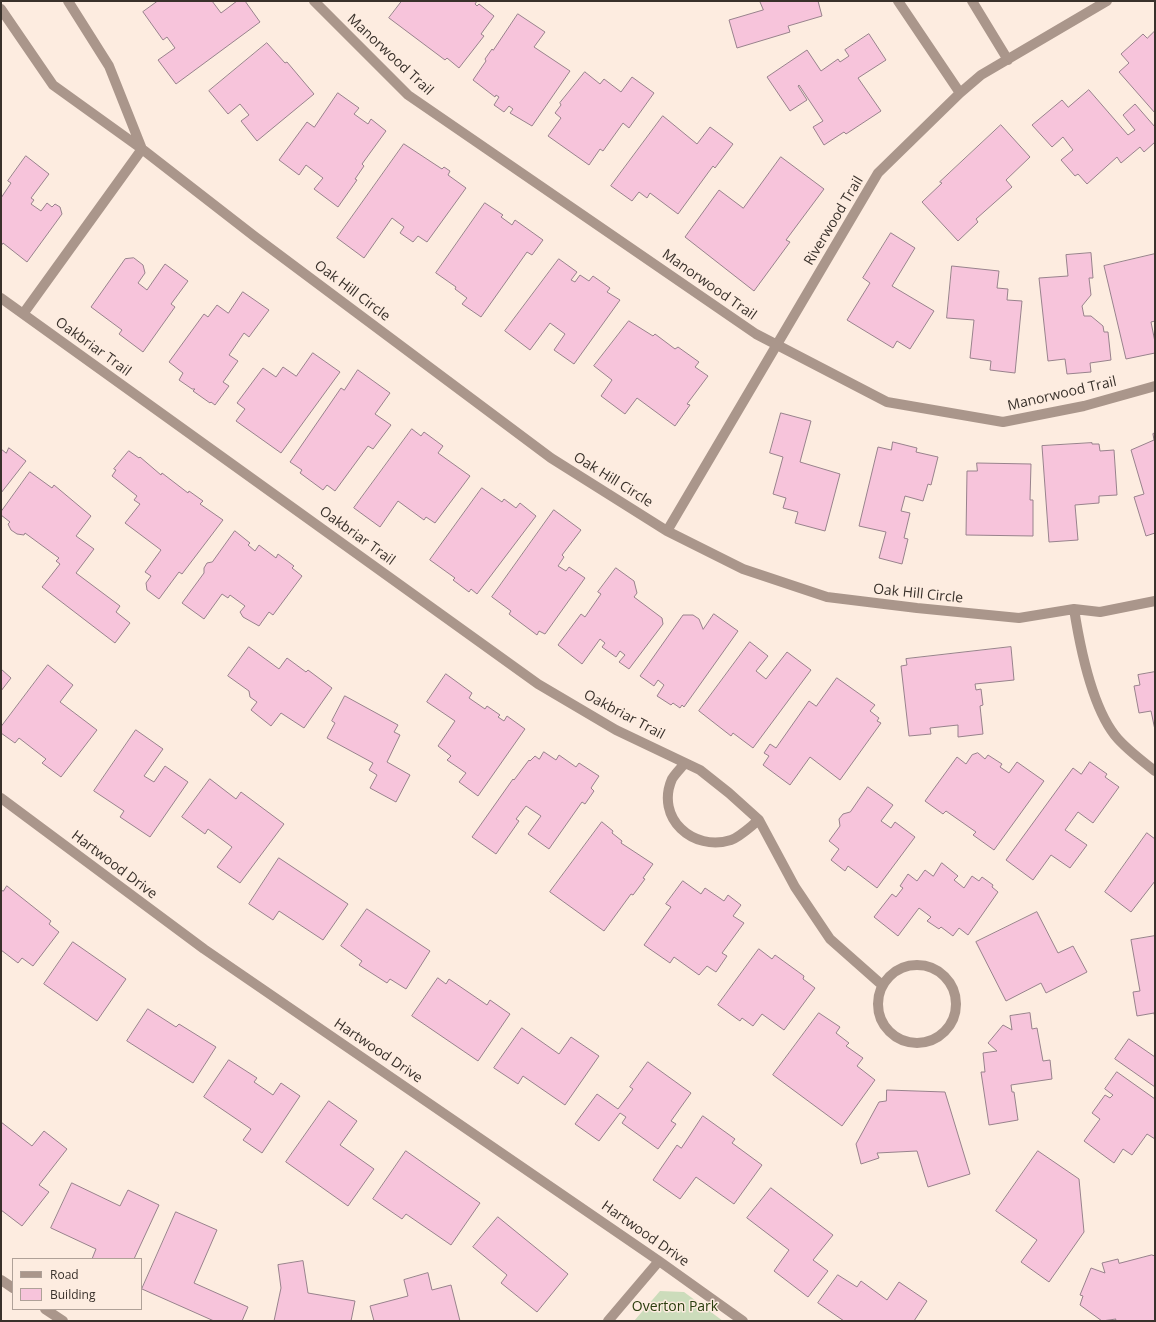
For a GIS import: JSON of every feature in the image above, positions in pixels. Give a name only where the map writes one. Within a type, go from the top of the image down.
[{"type":"street","points":[[23,314],[142,149],[109,66],[68,1]]},
{"type":"street","name":"Manorwood Trail","points":[[314,1],[408,95],[756,334],[887,402],[1003,422],[1084,406],[1155,386]]},
{"type":"street","points":[[898,1],[960,93]]},
{"type":"street","points":[[972,1],[1008,60]]},
{"type":"street","name":"Riverwood Trail","points":[[667,531],[878,173],[960,93],[981,75],[1107,1]]},
{"type":"street","name":"Oak Hill Circle","points":[[1,9],[53,85],[142,149],[254,236],[551,458],[667,531],[743,569],[826,597],[1019,618],[1074,609],[1100,612],[1155,601]]},
{"type":"street","name":"Oakbriar Trail","points":[[1,298],[538,684],[616,730],[700,770],[759,820],[795,887],[830,939],[882,985]]},
{"type":"street","points":[[1074,609],[1080,646],[1100,709],[1117,738],[1139,760],[1155,771]]},
{"type":"street","points":[[685,763],[672,779],[668,801],[674,822],[690,837],[711,844],[732,839],[759,820]]},
{"type":"street","name":"Hartwood Drive","points":[[1,798],[204,949],[659,1260],[743,1321]]},
{"type":"street","points":[[922,965],[936,970],[948,981],[954,994],[956,1010],[951,1024],[941,1035],[927,1042],[911,1043],[897,1038],[885,1028],[878,1014],[877,999],[882,985],[892,973],[906,966],[922,965]]},
{"type":"street","points":[[608,1321],[659,1260]]},
{"type":"street","points":[[1,1280],[12,1287]]},
{"type":"street","points":[[47,1310],[64,1321]]},
{"type":"green space","name":"Overton Park","points":[[660,1291],[684,1292],[723,1321],[634,1321]]},
{"type":"building","points":[[158,1],[212,1],[221,13],[237,1],[245,1],[260,22],[176,84],[158,60],[175,48],[167,37],[163,40],[143,12]]},
{"type":"building","points":[[402,1],[477,1],[475,4],[477,6],[479,4],[494,16],[481,34],[484,36],[459,68],[447,58],[445,60],[389,18]]},
{"type":"building","points":[[760,1],[818,1],[822,16],[788,26],[790,32],[737,48],[729,20],[763,10]]},
{"type":"building","points":[[518,14],[545,32],[534,47],[570,71],[532,126],[510,113],[513,109],[509,106],[504,112],[494,105],[499,97],[496,95],[495,97],[473,80],[486,61],[485,59]]},
{"type":"building","points":[[1155,31],[1155,113],[1119,72],[1129,63],[1121,54],[1143,34],[1147,38]]},
{"type":"building","points":[[869,34],[886,60],[858,78],[881,111],[846,134],[844,132],[824,145],[813,127],[823,121],[799,85],[798,86],[807,100],[790,111],[767,77],[807,50],[821,71],[838,59],[840,62],[849,56],[845,50]]},
{"type":"building","points":[[267,43],[285,63],[287,62],[314,94],[257,141],[241,121],[249,115],[240,104],[228,114],[209,91]]},
{"type":"building","points":[[585,72],[600,84],[604,79],[621,92],[632,77],[654,93],[629,128],[623,123],[603,151],[600,149],[589,165],[548,136],[561,118],[555,113],[561,105],[560,103]]},
{"type":"building","points":[[1089,90],[1128,135],[1135,130],[1123,115],[1135,104],[1155,127],[1155,142],[1144,152],[1140,147],[1121,163],[1117,157],[1087,184],[1078,174],[1075,176],[1061,160],[1073,150],[1063,137],[1052,147],[1032,125],[1062,100],[1068,107]]},
{"type":"building","points":[[338,93],[359,108],[354,114],[368,124],[371,119],[386,131],[362,164],[364,166],[355,179],[357,180],[338,207],[314,189],[323,178],[306,165],[299,175],[279,160],[307,122],[314,127]]},
{"type":"building","points":[[663,116],[697,144],[710,127],[733,144],[715,168],[713,166],[678,214],[650,193],[647,198],[639,192],[632,201],[611,186]]},
{"type":"building","points":[[1001,125],[1030,157],[1006,180],[1012,187],[976,219],[978,222],[958,241],[922,202],[942,183],[940,182]]},
{"type":"building","points":[[404,144],[442,169],[444,167],[450,171],[448,175],[466,188],[427,242],[418,236],[413,242],[400,233],[404,227],[392,218],[364,258],[337,238]]},
{"type":"building","points":[[26,156],[49,174],[31,198],[34,200],[31,204],[41,211],[47,203],[52,207],[55,204],[60,207],[62,214],[27,262],[3,243],[1,246],[1,198],[11,183],[8,181]]},
{"type":"building","points":[[781,157],[824,189],[786,240],[790,242],[754,291],[685,237],[719,190],[743,208]]},
{"type":"building","points":[[485,203],[503,215],[501,217],[512,225],[515,220],[543,240],[532,255],[527,252],[481,317],[462,304],[467,298],[455,289],[456,287],[436,273]]},
{"type":"building","points":[[891,233],[915,248],[892,286],[934,311],[910,349],[897,341],[893,348],[847,320],[870,283],[863,278]]},
{"type":"building","points":[[1091,253],[1093,278],[1089,278],[1091,295],[1082,306],[1084,316],[1091,316],[1103,326],[1104,332],[1108,332],[1111,360],[1090,363],[1091,372],[1067,374],[1065,359],[1048,361],[1039,278],[1068,276],[1066,255]]},
{"type":"building","points":[[1155,254],[1155,321],[1151,322],[1155,342],[1155,353],[1126,359],[1104,266]]},
{"type":"building","points":[[134,258],[143,265],[145,273],[138,283],[147,290],[165,264],[188,281],[171,304],[175,307],[143,352],[119,334],[122,330],[91,307],[125,259]]},
{"type":"building","points":[[559,259],[577,272],[571,280],[575,282],[580,275],[589,281],[593,276],[610,288],[607,292],[620,300],[574,364],[554,350],[565,334],[550,323],[530,350],[505,331]]},
{"type":"building","points":[[952,266],[999,271],[997,288],[1008,289],[1007,300],[1022,301],[1015,373],[990,370],[991,361],[970,358],[974,320],[947,318]]},
{"type":"building","points":[[243,292],[269,310],[249,337],[244,333],[229,355],[238,361],[223,382],[229,386],[215,405],[193,391],[195,389],[192,389],[179,380],[183,373],[169,362],[204,314],[208,317],[217,305],[228,313]]},
{"type":"building","points":[[629,321],[653,336],[655,334],[675,349],[678,347],[699,362],[695,367],[708,376],[687,404],[690,405],[675,426],[637,398],[625,414],[601,396],[612,380],[594,366]]},
{"type":"building","points":[[313,353],[340,372],[281,453],[236,421],[245,409],[237,403],[263,368],[276,377],[283,367],[296,376]]},
{"type":"building","points":[[358,370],[390,393],[375,414],[391,425],[373,449],[368,446],[335,491],[327,485],[323,490],[300,473],[302,470],[290,462],[341,388],[344,390]]},
{"type":"building","points":[[781,413],[811,421],[800,462],[840,474],[825,531],[795,523],[798,512],[783,508],[786,498],[773,494],[783,457],[770,453]]},
{"type":"building","points":[[412,429],[421,436],[424,432],[443,446],[438,453],[470,476],[435,523],[426,517],[424,520],[398,501],[380,527],[354,508]]},
{"type":"building","points":[[1155,433],[1155,533],[1146,536],[1134,497],[1144,494],[1131,450],[1154,440],[1153,434]]},
{"type":"building","points":[[893,442],[917,448],[916,452],[938,457],[931,485],[928,484],[923,501],[905,496],[901,511],[910,513],[904,538],[908,539],[902,564],[879,558],[886,532],[859,526],[878,447],[891,450]]},
{"type":"building","points":[[1092,443],[1099,444],[1100,451],[1114,450],[1117,495],[1099,496],[1099,503],[1075,505],[1078,540],[1049,542],[1042,446]]},
{"type":"building","points":[[9,448],[26,461],[1,493],[1,449],[6,453]]},
{"type":"building","points":[[129,451],[139,458],[140,457],[161,475],[162,473],[188,493],[189,491],[203,501],[200,504],[223,520],[182,574],[179,572],[159,599],[147,590],[146,583],[151,576],[145,572],[161,550],[125,523],[140,504],[134,500],[137,496],[112,476],[116,470],[114,469]]},
{"type":"building","points":[[977,463],[1031,464],[1030,500],[1033,500],[1033,536],[966,535],[967,471],[977,471]]},
{"type":"building","points":[[30,472],[52,488],[54,485],[91,516],[76,536],[94,549],[76,573],[120,606],[116,612],[130,623],[115,643],[42,587],[60,564],[56,561],[59,558],[25,533],[24,535],[17,534],[11,530],[8,524],[10,522],[1,515],[1,512]]},
{"type":"building","points":[[482,488],[502,502],[504,499],[516,508],[520,503],[536,516],[477,594],[471,589],[469,592],[453,580],[455,578],[430,560]]},
{"type":"building","points":[[554,510],[581,530],[562,555],[564,557],[558,566],[566,571],[569,567],[585,578],[545,634],[539,631],[537,635],[509,614],[511,611],[492,597]]},
{"type":"building","points":[[235,531],[250,543],[248,545],[255,551],[259,545],[276,558],[278,554],[294,566],[292,568],[302,576],[273,615],[269,612],[259,626],[243,617],[240,612],[245,606],[230,595],[228,598],[222,594],[204,619],[182,603],[204,573],[204,568],[207,563],[212,562]]},
{"type":"building","points":[[616,568],[634,581],[637,593],[634,597],[662,618],[663,624],[629,669],[619,662],[625,655],[620,651],[616,657],[602,647],[605,643],[600,639],[582,664],[558,645],[581,614],[585,617],[601,594],[598,592]]},
{"type":"building","points":[[714,614],[738,631],[684,707],[682,705],[680,708],[673,703],[671,705],[657,696],[664,685],[658,680],[654,686],[640,676],[683,615],[693,615],[699,619],[703,629]]},
{"type":"building","points":[[750,642],[768,656],[756,671],[766,679],[787,652],[811,670],[753,748],[733,733],[731,736],[699,711]]},
{"type":"building","points":[[249,647],[279,669],[287,658],[306,672],[308,670],[332,688],[304,728],[281,713],[271,726],[251,710],[257,702],[250,697],[249,691],[228,676]]},
{"type":"building","points":[[1011,647],[1014,680],[975,684],[976,690],[981,689],[983,705],[980,706],[983,734],[958,737],[958,725],[930,728],[931,734],[909,736],[901,666],[907,665],[906,659]]},
{"type":"building","points":[[48,665],[73,685],[60,702],[97,730],[61,777],[42,763],[46,759],[19,738],[15,743],[1,733],[1,727]]},
{"type":"building","points":[[1,669],[11,678],[1,691]]},
{"type":"building","points":[[1155,672],[1155,730],[1151,711],[1139,713],[1134,686],[1140,685],[1138,675]]},
{"type":"building","points":[[446,674],[472,693],[469,698],[485,709],[487,706],[500,715],[498,717],[504,721],[507,716],[525,729],[478,796],[459,782],[466,773],[447,760],[451,756],[438,746],[455,721],[427,702]]},
{"type":"building","points":[[837,678],[875,705],[870,711],[879,718],[877,721],[881,723],[840,780],[810,757],[790,785],[763,765],[769,756],[764,753],[770,744],[776,748],[809,701],[816,706]]},
{"type":"building","points":[[345,696],[398,725],[394,732],[400,735],[387,762],[410,775],[396,802],[370,788],[377,775],[369,770],[373,763],[327,738],[335,723],[332,721]]},
{"type":"building","points":[[136,730],[163,749],[144,776],[154,782],[165,766],[188,782],[150,837],[120,817],[124,811],[94,791]]},
{"type":"building","points":[[544,752],[556,760],[559,755],[576,767],[579,763],[599,776],[591,788],[594,791],[585,804],[582,802],[549,849],[528,834],[541,816],[526,806],[516,819],[519,821],[496,854],[472,837],[513,779],[514,780],[529,760],[530,761],[535,756],[539,759]]},
{"type":"building","points":[[978,753],[985,759],[988,755],[1002,764],[1000,767],[1009,773],[1017,762],[1044,781],[994,850],[973,835],[976,832],[946,811],[943,814],[925,801],[957,757],[966,764],[972,755]]},
{"type":"building","points":[[1090,762],[1107,774],[1105,777],[1119,787],[1093,823],[1078,812],[1065,830],[1087,845],[1070,868],[1051,855],[1033,880],[1006,860],[1073,768],[1081,774]]},
{"type":"building","points":[[210,779],[236,799],[241,792],[284,824],[240,883],[217,867],[232,847],[208,829],[205,834],[182,817]]},
{"type":"building","points":[[868,787],[893,805],[881,821],[891,828],[895,822],[915,837],[877,888],[848,866],[845,871],[831,860],[839,849],[829,841],[840,826],[839,819],[843,814],[850,812]]},
{"type":"building","points":[[602,822],[613,831],[612,833],[622,841],[621,843],[653,864],[643,878],[645,879],[633,895],[631,894],[604,931],[550,892]]},
{"type":"building","points":[[1147,833],[1155,839],[1155,881],[1131,912],[1105,892]]},
{"type":"building","points":[[279,858],[348,904],[323,940],[279,911],[273,920],[249,904]]},
{"type":"building","points":[[942,863],[958,876],[954,880],[964,888],[972,876],[979,881],[982,877],[993,885],[992,887],[998,892],[968,935],[959,928],[953,936],[941,927],[939,929],[927,921],[931,917],[919,908],[898,936],[874,917],[892,894],[896,897],[903,888],[900,886],[908,874],[917,881],[925,870],[933,876]]},
{"type":"building","points":[[683,881],[701,894],[705,888],[724,901],[728,895],[741,905],[733,916],[744,923],[722,953],[727,956],[716,972],[707,966],[699,975],[674,957],[670,963],[644,945],[671,907],[666,904]]},
{"type":"building","points":[[7,886],[51,921],[49,924],[59,932],[33,966],[22,958],[18,963],[1,950],[1,890],[3,891]]},
{"type":"building","points":[[367,909],[430,951],[406,989],[390,979],[387,983],[359,965],[362,961],[341,946]]},
{"type":"building","points":[[1037,912],[1058,953],[1073,946],[1087,972],[1046,993],[1041,983],[1006,1001],[976,942]]},
{"type":"building","points":[[1155,936],[1155,1018],[1154,1013],[1137,1016],[1133,992],[1140,991],[1131,940]]},
{"type":"building","points":[[73,942],[126,979],[97,1021],[44,984]]},
{"type":"building","points":[[759,949],[772,959],[775,955],[804,976],[803,979],[815,988],[784,1030],[762,1014],[753,1026],[742,1018],[740,1021],[718,1005]]},
{"type":"building","points":[[438,978],[446,984],[449,979],[487,1005],[490,1000],[510,1014],[478,1061],[412,1016]]},
{"type":"building","points":[[148,1009],[176,1027],[179,1024],[216,1047],[193,1083],[127,1041]]},
{"type":"building","points":[[819,1013],[840,1027],[836,1033],[849,1043],[846,1046],[863,1058],[857,1066],[875,1080],[842,1126],[773,1075]]},
{"type":"building","points":[[1030,1013],[1032,1029],[1037,1028],[1043,1061],[1050,1060],[1052,1079],[1011,1085],[1012,1092],[1014,1092],[1018,1120],[989,1125],[981,1072],[985,1072],[983,1053],[997,1051],[988,1043],[1003,1025],[1012,1030],[1010,1016]]},
{"type":"building","points":[[522,1028],[559,1054],[571,1037],[599,1056],[565,1105],[523,1076],[518,1084],[494,1068]]},
{"type":"building","points":[[1129,1039],[1155,1057],[1155,1087],[1115,1059]]},
{"type":"building","points":[[229,1060],[257,1078],[254,1082],[273,1095],[281,1083],[300,1096],[262,1153],[243,1140],[251,1129],[204,1097]]},
{"type":"building","points":[[648,1062],[691,1093],[671,1121],[676,1124],[658,1149],[622,1123],[626,1117],[620,1113],[599,1141],[575,1124],[597,1094],[618,1109],[633,1089],[630,1087]]},
{"type":"building","points":[[1117,1072],[1155,1099],[1155,1139],[1147,1134],[1132,1155],[1123,1149],[1114,1163],[1084,1141],[1100,1119],[1092,1113],[1105,1095],[1110,1098],[1113,1095],[1105,1089]]},
{"type":"building","points":[[887,1090],[945,1092],[970,1174],[928,1187],[917,1151],[877,1153],[879,1158],[861,1164],[856,1144],[879,1102],[886,1101]]},
{"type":"building","points":[[329,1101],[357,1121],[340,1145],[374,1169],[348,1206],[286,1162]]},
{"type":"building","points":[[703,1116],[735,1139],[732,1143],[762,1165],[734,1204],[696,1177],[680,1199],[653,1180],[677,1145],[681,1148]]},
{"type":"building","points":[[1,1122],[32,1146],[44,1131],[67,1149],[39,1185],[49,1192],[22,1226],[1,1210]]},
{"type":"building","points":[[406,1151],[480,1203],[451,1245],[406,1214],[402,1219],[373,1199]]},
{"type":"building","points":[[1038,1151],[1079,1179],[1084,1232],[1049,1282],[1021,1262],[1037,1240],[996,1211]]},
{"type":"building","points":[[72,1183],[120,1206],[128,1190],[159,1205],[134,1258],[92,1258],[96,1249],[51,1228]]},
{"type":"building","points":[[771,1188],[833,1235],[813,1260],[828,1271],[808,1297],[774,1271],[789,1250],[747,1218]]},
{"type":"building","points":[[176,1212],[217,1230],[194,1283],[248,1307],[242,1321],[214,1321],[142,1289]]},
{"type":"building","points":[[498,1217],[568,1274],[537,1312],[501,1283],[507,1275],[473,1247]]},
{"type":"building","points":[[1152,1255],[1155,1256],[1155,1321],[1115,1321],[1116,1319],[1102,1321],[1080,1305],[1083,1296],[1080,1295],[1091,1268],[1105,1273],[1102,1263],[1118,1259],[1119,1263]]},
{"type":"building","points":[[303,1261],[308,1293],[355,1301],[351,1321],[274,1321],[281,1288],[278,1265]]},
{"type":"building","points":[[428,1273],[432,1290],[451,1285],[460,1321],[374,1321],[370,1306],[408,1296],[404,1280]]},
{"type":"building","points":[[838,1275],[857,1287],[861,1281],[887,1300],[899,1282],[927,1301],[914,1321],[844,1321],[818,1303]]}]
